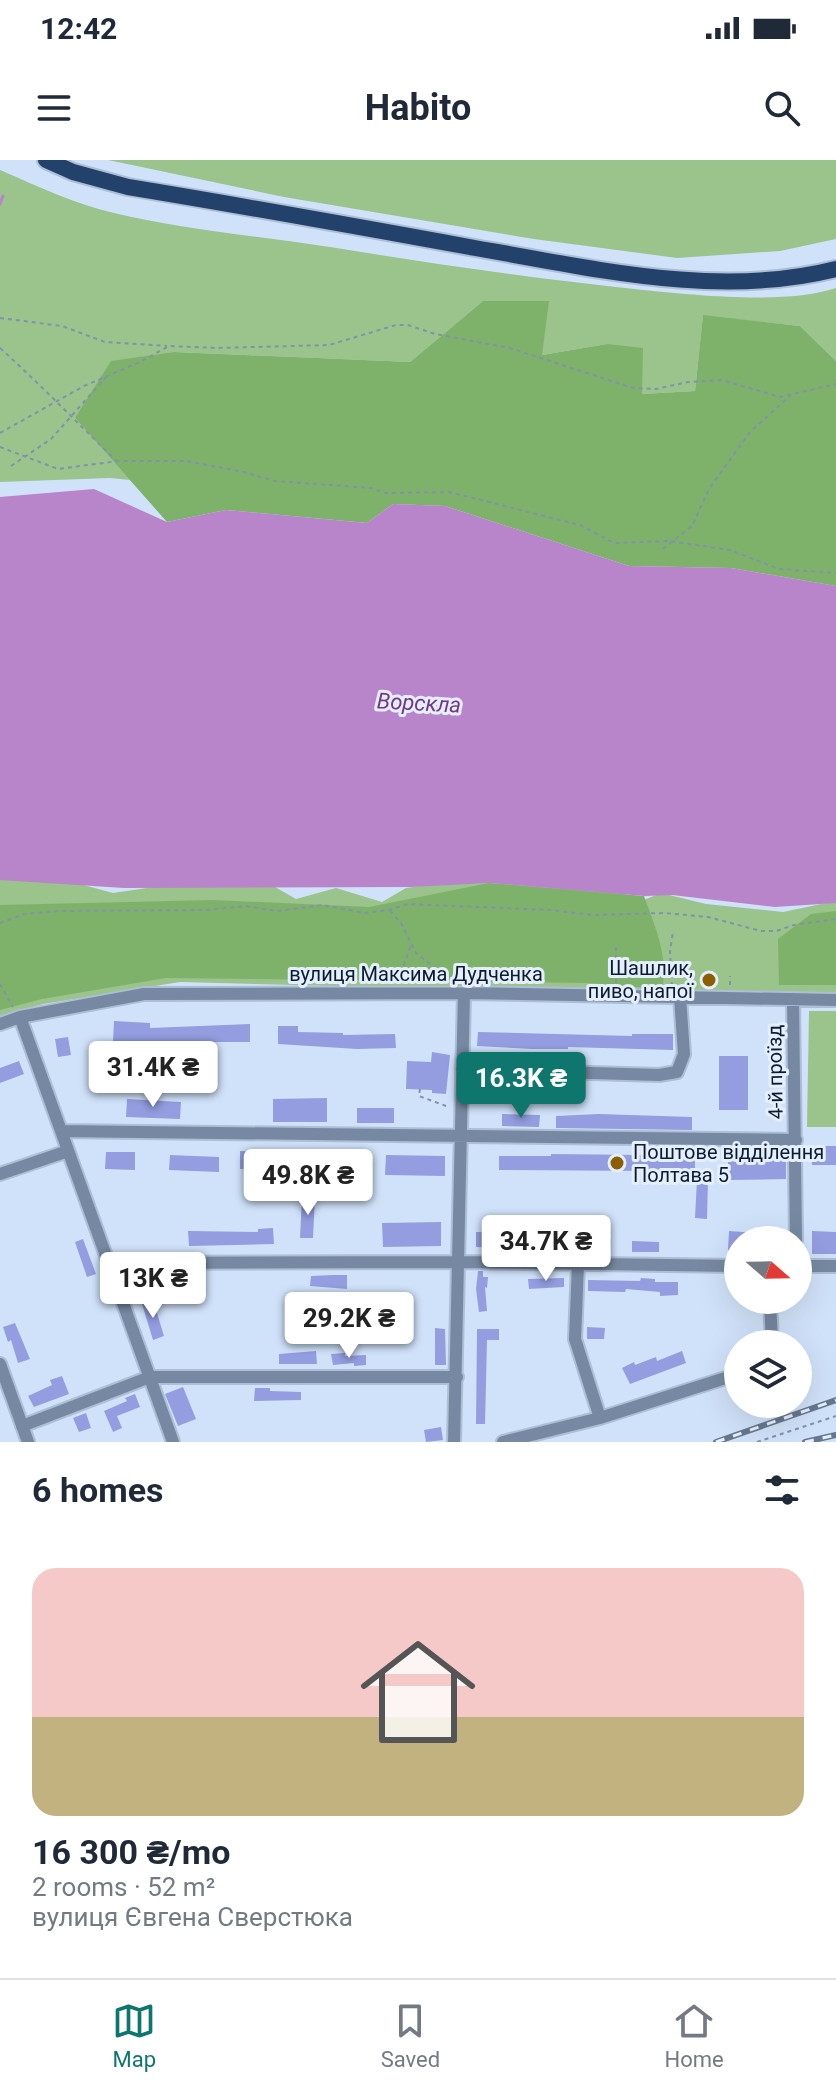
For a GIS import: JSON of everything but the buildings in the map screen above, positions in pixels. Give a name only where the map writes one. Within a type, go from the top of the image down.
[{"type":"main road","points":[[46,160],[73,172],[128,187],[631,274],[727,281],[773,279],[836,269]]},
{"type":"street","points":[[454,1442],[464,993]]},
{"type":"street","name":"вулиця Максима Дудченка","points":[[0,1024],[20,1017],[144,994],[676,994],[836,1000]]},
{"type":"street","points":[[462,1069],[659,1075],[677,1072],[684,1054],[676,994]]},
{"type":"street","name":"4-й проїзд","points":[[793,999],[796,1226]]},
{"type":"street","points":[[20,1017],[173,1442]]},
{"type":"street","points":[[61,1131],[796,1140]]},
{"type":"street","points":[[0,1174],[68,1151]]},
{"type":"street","points":[[108,1263],[458,1262],[724,1266]]},
{"type":"street","points":[[578,1264],[575,1339],[600,1418]]},
{"type":"street","points":[[812,1266],[836,1266]]},
{"type":"street","points":[[0,1364],[28,1442]]},
{"type":"street","points":[[22,1426],[150,1377],[457,1377]]},
{"type":"street","points":[[503,1442],[600,1418],[724,1378]]},
{"type":"path","points":[[0,318],[62,326],[105,342],[217,348],[329,345],[396,325],[408,325],[435,334],[510,348],[633,388],[656,389],[688,382],[722,380],[780,397],[836,384]]},
{"type":"path","points":[[0,433],[169,346]]},
{"type":"path","points":[[0,348],[118,461]]},
{"type":"path","points":[[11,466],[51,439],[106,376]]},
{"type":"path","points":[[663,549],[692,526],[709,489],[750,432],[791,395]]},
{"type":"path","points":[[0,447],[58,469],[118,461],[186,461],[275,481],[371,488],[386,493],[449,492],[580,525],[614,543],[673,542],[730,550],[779,569],[836,573]]},
{"type":"path","points":[[0,923],[24,914],[106,909],[205,910],[246,906],[277,911],[323,905],[364,913],[408,904],[550,910],[593,915],[664,913],[708,917],[761,931],[836,919]]},
{"type":"path","points":[[389,910],[401,923],[416,953],[450,978],[464,993]]},
{"type":"path","points":[[673,931],[670,952],[676,994]]},
{"type":"path","points":[[398,993],[403,965],[412,944]]},
{"type":"path","points":[[616,946],[616,992]]},
{"type":"path","points":[[730,976],[730,986]]},
{"type":"path","points":[[0,984],[20,1017]]},
{"type":"path","points":[[420,1089],[419,1096],[430,1102],[461,1108]]},
{"type":"path","points":[[757,1442],[836,1416]]},
{"type":"green space","points":[[108,160],[836,160],[836,239],[780,251],[677,258],[534,239],[284,197]]},
{"type":"green space","points":[[0,170],[85,205],[141,219],[486,271],[714,296],[792,296],[836,288],[836,361],[800,326],[703,316],[695,391],[642,394],[607,344],[542,355],[483,301],[410,362],[176,352],[75,418],[130,480],[0,482]]},
{"type":"green space","points":[[483,301],[549,301],[542,355],[607,344],[643,348],[642,394],[695,391],[703,315],[800,326],[836,361],[836,586],[731,568],[629,566],[445,506],[393,504],[367,523],[226,510],[167,522],[75,418],[111,361],[175,352],[410,362]]},
{"type":"green space","points":[[58,878],[113,893],[181,883],[268,883],[296,899],[336,888],[382,902],[406,888],[489,883],[621,893],[644,900],[661,893],[706,904],[783,912],[836,901],[836,994],[180,982],[43,1004],[0,1016],[0,880]]},
{"type":"green space","points":[[489,883],[644,896],[662,954],[662,989],[588,983],[166,978],[42,999],[0,1010],[0,905],[213,900],[369,907]]},
{"type":"green space","points":[[836,911],[836,985],[779,985],[778,939],[811,914]]},
{"type":"green space","points":[[809,1011],[836,1011],[836,1127],[807,1127]]},
{"type":"water","name":"Ворскла","points":[[94,489],[167,522],[226,510],[367,523],[393,504],[445,506],[629,566],[731,568],[836,586],[836,903],[775,907],[672,895],[644,896],[489,883],[411,887],[124,888],[0,880],[0,497]]},
{"type":"waterway","points":[[0,204],[3,196]]},
{"type":"railway","points":[[716,1442],[836,1400]]},
{"type":"railway","points":[[805,1442],[836,1435]]},
{"type":"place","name":"Шашлик, пиво, напої","points":[[709,980]]},
{"type":"place","name":"Поштове відділення Полтава 5","points":[[617,1163]]}]
